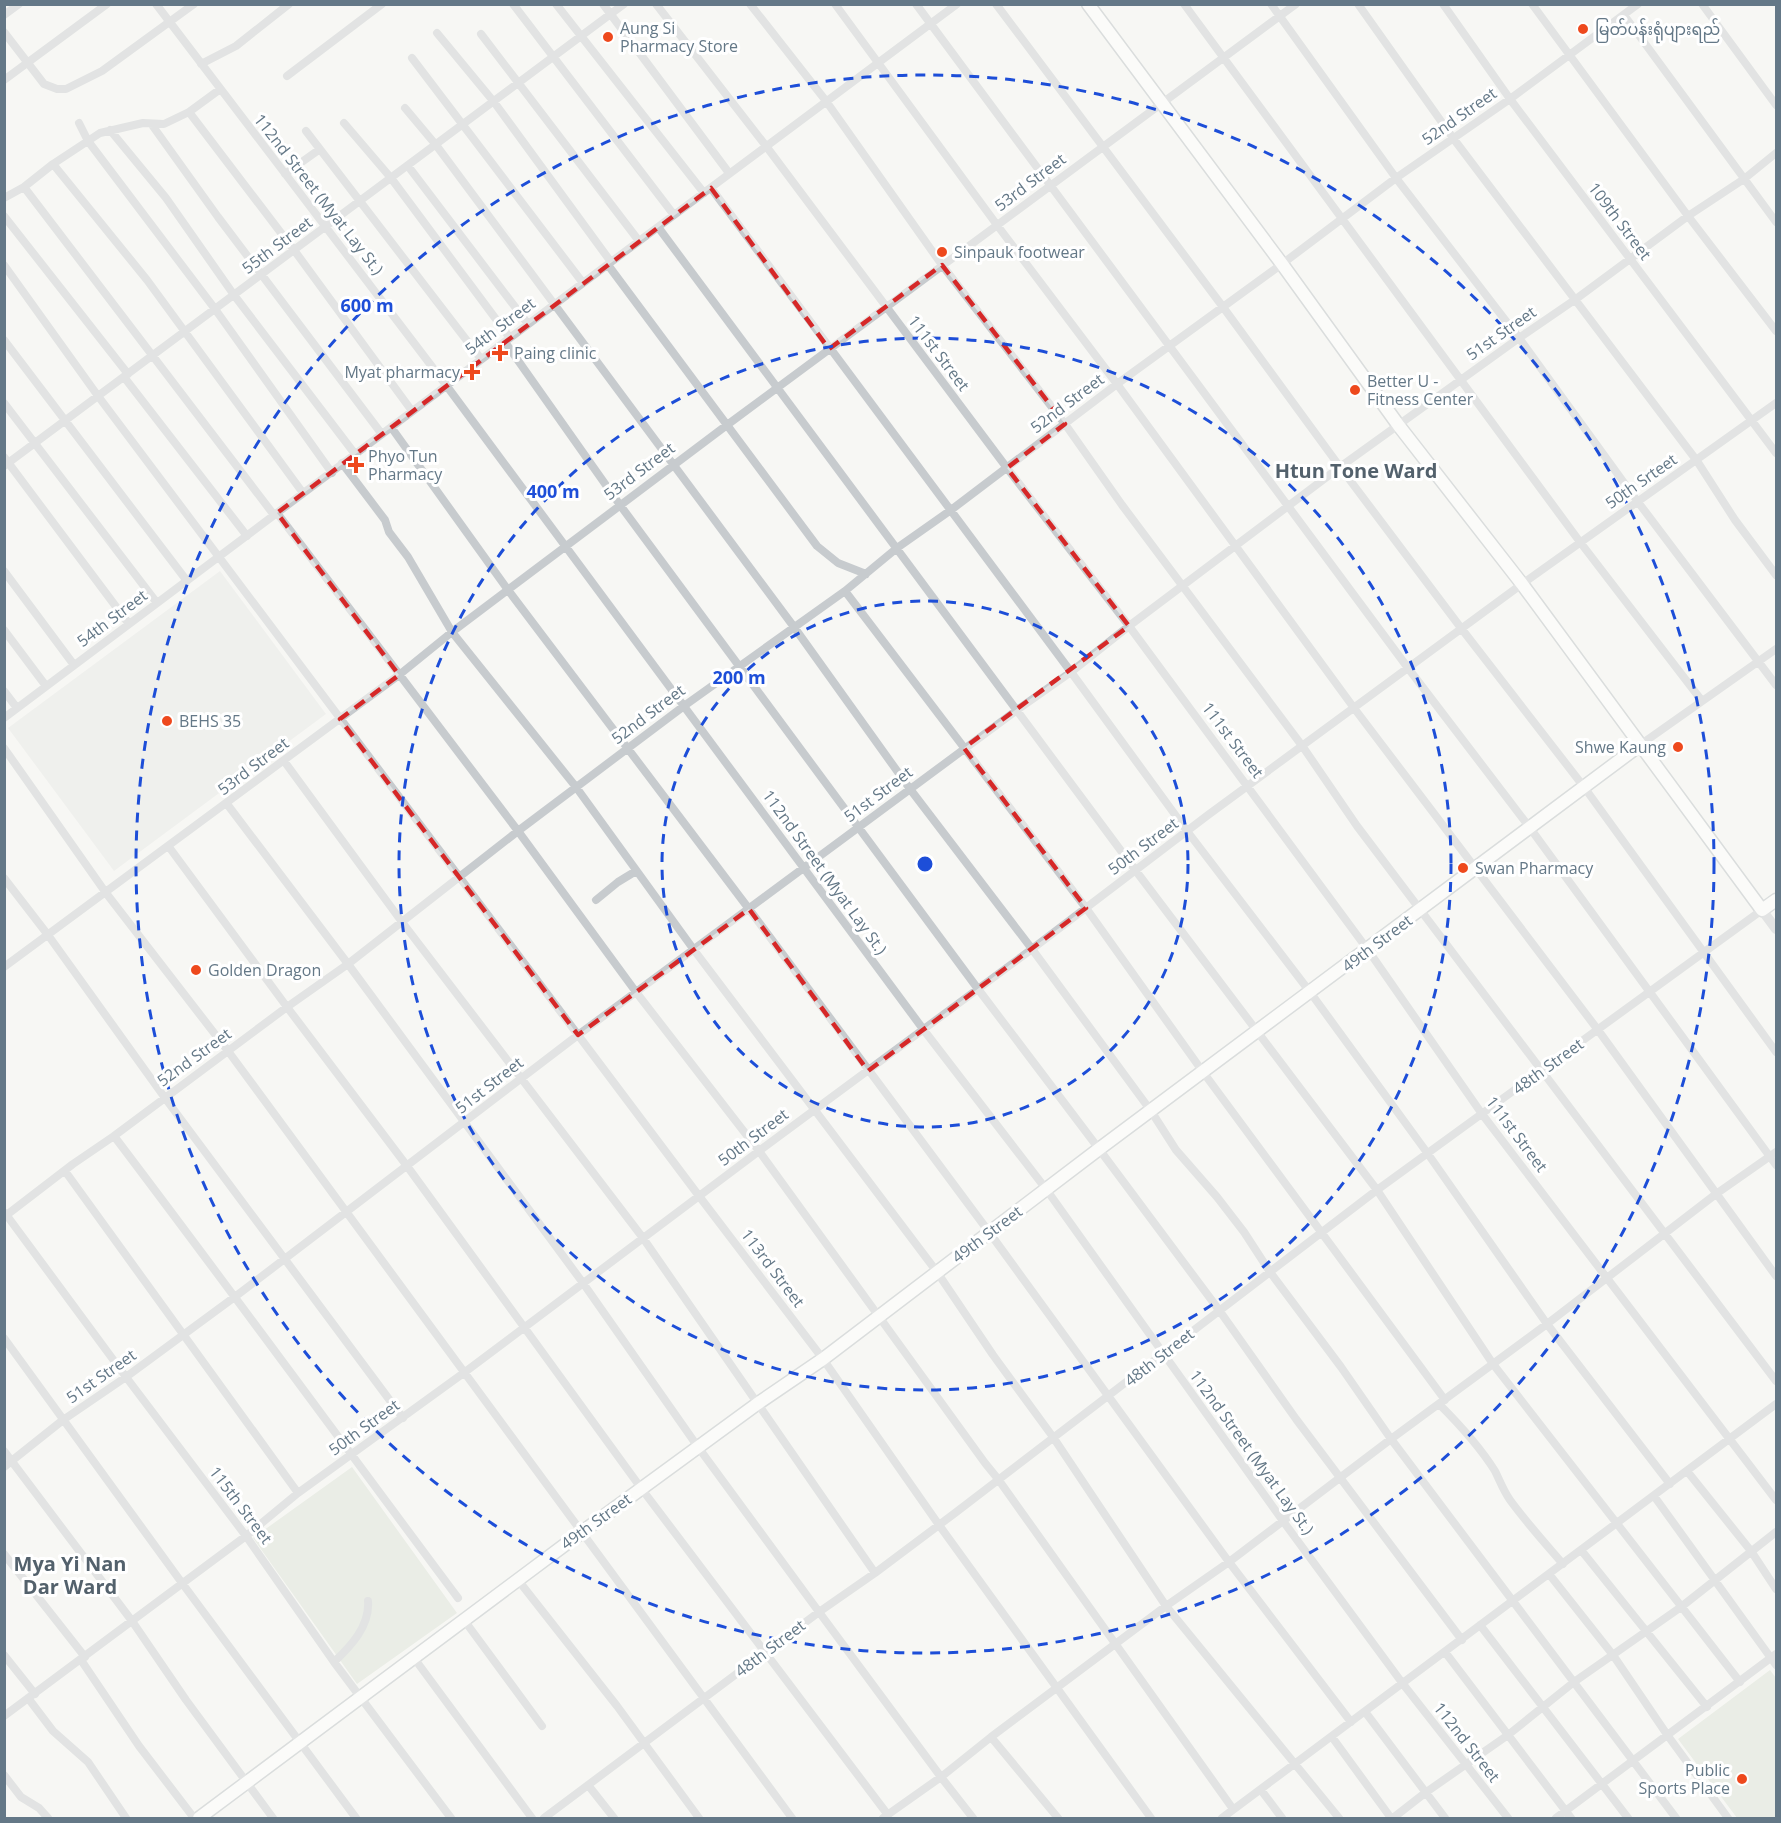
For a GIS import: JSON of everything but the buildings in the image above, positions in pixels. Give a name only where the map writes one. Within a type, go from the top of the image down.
[{"type":"main road","points":[[1088,4],[1282,264],[1399,426],[1522,584],[1762,910]]},
{"type":"main road","name":"49th Street","points":[[197,1818],[301,1743],[641,1488],[823,1359],[988,1232],[1640,745]]},
{"type":"main road","name":"48th Street","points":[[1762,910],[1776,900]]},
{"type":"street","points":[[4,15],[19,4]]},
{"type":"street","points":[[4,80],[107,4]]},
{"type":"street","points":[[4,198],[24,187],[53,164],[100,133],[143,123],[164,124],[189,112],[218,87],[156,4]]},
{"type":"street","points":[[4,32],[44,84],[57,89],[66,89],[102,71],[194,4]]},
{"type":"street","points":[[203,66],[236,46],[290,4]]},
{"type":"street","points":[[287,76],[382,4]]},
{"type":"street","points":[[513,4],[674,215]]},
{"type":"street","points":[[556,4],[707,190],[951,510],[1187,831],[1310,992],[1428,1154],[1547,1324],[1670,1484]]},
{"type":"street","points":[[603,4],[729,173]]},
{"type":"street","name":"55th Street","points":[[6,462],[66,421],[583,37],[624,4]]},
{"type":"street","name":"111st Street","points":[[656,4],[1129,626],[1368,950],[1482,1114],[1776,1500]]},
{"type":"street","points":[[750,4],[826,101],[942,265],[1065,424],[1122,505],[1303,747],[1358,826],[1776,1381]]},
{"type":"street","points":[[834,4],[1117,384],[1354,708],[1598,1029],[1776,1276]]},
{"type":"street","points":[[916,4],[1288,507],[1773,1155],[1776,1165]]},
{"type":"street","name":"54th Street","points":[[4,717],[957,4]]},
{"type":"street","points":[[996,4],[1340,467],[1584,787],[1776,1052]]},
{"type":"street","points":[[1184,4],[1581,542],[1702,701]]},
{"type":"street","points":[[1270,4],[1396,178],[1519,338],[1638,502],[1776,685]]},
{"type":"street","name":"53rd Street","points":[[4,967],[399,675],[452,632],[778,386],[1296,4]]},
{"type":"street","points":[[1358,4],[1454,138],[1696,461],[1776,575]]},
{"type":"street","name":"109th Street","points":[[1443,4],[1510,99],[1776,453]]},
{"type":"street","points":[[1532,4],[1776,331]]},
{"type":"street","name":"52nd Street","points":[[5,1215],[348,964],[518,831],[684,706],[845,591],[897,548],[951,510],[1117,384],[1396,178],[1510,99],[1638,4]]},
{"type":"street","points":[[1702,4],[1776,105]]},
{"type":"street","points":[[1624,15],[1776,222]]},
{"type":"street","points":[[437,33],[494,102],[817,546],[838,563],[866,574]]},
{"type":"street","points":[[481,34],[639,241]]},
{"type":"street","points":[[412,58],[583,283]]},
{"type":"street","name":"112nd Street (Myat Lay St.)","points":[[218,87],[446,385],[803,868],[1046,1190],[1162,1354],[1403,1683]]},
{"type":"street","points":[[405,108],[436,145],[674,464],[910,789],[1032,949],[1151,1111],[1176,1150],[1244,1232],[1270,1272],[1391,1438],[1676,1818]]},
{"type":"street","points":[[189,112],[412,411]]},
{"type":"street","points":[[78,123],[88,141],[215,309],[332,472]]},
{"type":"street","points":[[344,123],[391,178],[507,340],[620,505],[1219,1310],[1282,1401],[1462,1640]]},
{"type":"street","points":[[152,125],[381,434]]},
{"type":"street","points":[[110,130],[166,198],[234,295],[355,454]]},
{"type":"street","points":[[306,131],[481,359]]},
{"type":"street","points":[[285,174],[320,149]]},
{"type":"street","name":"51st Street","points":[[4,1467],[63,1420],[126,1377],[286,1259],[578,1035],[964,748],[1071,672],[1340,467],[1776,153]]},
{"type":"street","points":[[53,164],[147,280],[303,493]]},
{"type":"street","points":[[408,166],[528,324]]},
{"type":"street","points":[[24,187],[274,515],[277,513],[518,831],[636,992],[759,1151],[998,1479],[1233,1809]]},
{"type":"street","points":[[4,216],[128,375],[124,377],[247,536]]},
{"type":"street","points":[[658,227],[1136,871],[1377,1190],[1493,1364],[1740,1682]]},
{"type":"street","name":"113rd Street","points":[[4,265],[98,396],[823,1359],[939,1525]]},
{"type":"street","points":[[4,340],[187,581]]},
{"type":"street","points":[[4,403],[157,603]]},
{"type":"street","name":"50th Srteet","points":[[1522,584],[1776,403]]},
{"type":"street","points":[[391,427],[508,590],[749,909],[1229,1562],[1351,1722]]},
{"type":"street","points":[[6,462],[129,624]]},
{"type":"street","points":[[342,463],[385,520],[389,532],[408,557],[452,632],[576,788],[814,1111],[937,1272],[993,1355],[1053,1437],[1166,1606],[1339,1818]]},
{"type":"street","points":[[4,571],[74,665]]},
{"type":"street","name":"50th Street","points":[[4,1716],[246,1536],[298,1492],[404,1418],[1086,909],[1187,831],[1522,584]]},
{"type":"street","points":[[845,591],[1086,909],[1322,1232],[1442,1402],[1485,1458],[1511,1502],[1563,1564]]},
{"type":"street","points":[[4,630],[46,686]]},
{"type":"street","name":"49th Street","points":[[1640,745],[1776,649]]},
{"type":"street","points":[[4,691],[17,708]]},
{"type":"street","points":[[4,748],[106,893],[228,1051],[792,1818]]},
{"type":"street","points":[[284,761],[402,922],[643,1238],[875,1573]]},
{"type":"street","points":[[227,804],[348,964],[583,1283],[819,1611],[941,1777],[974,1818]]},
{"type":"street","points":[[169,847],[407,1166],[641,1488],[766,1651],[886,1817],[1607,1279],[1716,1194],[1773,1155]]},
{"type":"street","points":[[596,900],[613,885],[636,871]]},
{"type":"street","points":[[4,878],[404,1418]]},
{"type":"street","points":[[1762,910],[1776,929]]},
{"type":"street","name":"48th Street","points":[[544,1818],[819,1611],[939,1525],[1377,1190],[1762,910]]},
{"type":"street","points":[[114,1136],[236,1296],[458,1598]]},
{"type":"street","points":[[65,1171],[298,1492]]},
{"type":"street","name":"115th Street","points":[[5,1215],[246,1536],[334,1662],[451,1818]]},
{"type":"street","points":[[4,1338],[356,1818]]},
{"type":"street","points":[[1224,1818],[1233,1809],[1366,1713],[1480,1625],[1776,1405]]},
{"type":"street","points":[[4,1451],[132,1620],[186,1700],[273,1818]]},
{"type":"street","points":[[1687,1471],[1751,1551],[1776,1589]]},
{"type":"street","points":[[1556,1818],[1568,1815],[1602,1784],[1740,1682],[1775,1659],[1654,1496]]},
{"type":"street","points":[[939,1525],[1151,1818]]},
{"type":"street","points":[[1332,1737],[1392,1818],[1508,1735],[1574,1682],[1680,1607],[1776,1532]]},
{"type":"street","points":[[1581,1550],[1707,1707]]},
{"type":"street","points":[[4,1554],[83,1659],[140,1746],[197,1818]]},
{"type":"street","points":[[1549,1574],[1613,1655],[1728,1818]]},
{"type":"street","points":[[518,1580],[644,1742],[699,1818]]},
{"type":"street","points":[[334,1662],[348,1649],[363,1628],[368,1611],[368,1601]]},
{"type":"street","points":[[464,1620],[542,1726]]},
{"type":"street","points":[[1480,1625],[1541,1708],[1628,1818]]},
{"type":"street","points":[[1445,1652],[1568,1815]]},
{"type":"street","points":[[4,1655],[53,1731],[87,1762],[126,1818]]},
{"type":"street","points":[[414,1658],[532,1818]]},
{"type":"street","name":"112nd Street","points":[[1403,1683],[1508,1818]]},
{"type":"street","points":[[1366,1713],[1445,1818]]},
{"type":"street","points":[[991,1737],[1058,1818]]},
{"type":"street","points":[[4,1775],[21,1797],[39,1808],[48,1818]]},
{"type":"street","points":[[588,1785],[614,1818]]},
{"type":"street","points":[[1261,1790],[1282,1818]]},
{"type":"highlighted area","points":[[711,188],[829,349],[942,265],[1065,424],[1007,468],[1129,626],[964,748],[1086,908],[868,1071],[749,909],[578,1035],[340,719],[399,675],[277,513]]},
{"type":"shaded area","name":"BEHS 35","points":[[220,571],[326,714],[114,871],[8,728]]},
{"type":"shaded area","points":[[352,1467],[457,1613],[357,1684],[253,1538]]},
{"type":"shaded area","name":"Public Sports Place","points":[[1770,1670],[1776,1678],[1776,1818],[1737,1818],[1678,1739]]},
{"type":"place","name":"မြတ်ပန်းရုံပျားရည်","points":[[1583,29]]},
{"type":"place","name":"Aung Si Pharmacy Store","points":[[608,37]]},
{"type":"place","name":"Sinpauk footwear","points":[[942,252]]},
{"type":"place","name":"Paing clinic","points":[[500,353]]},
{"type":"place","name":"Myat pharmacy","points":[[472,372]]},
{"type":"place","name":"Better U - Fitness Center","points":[[1355,390]]},
{"type":"place","name":"Phyo Tun Pharmacy","points":[[356,465]]},
{"type":"place","name":"BEHS 35","points":[[167,721]]},
{"type":"place","name":"Shwe Kaung","points":[[1678,747]]},
{"type":"place","name":"Swan Pharmacy","points":[[1463,868]]},
{"type":"place","name":"Golden Dragon","points":[[196,970]]},
{"type":"place","name":"Public Sports Place","points":[[1742,1779]]},
{"type":"district","name":"Htun Tone Ward","points":[[1356,470]]},
{"type":"district","name":"Mya Yi Nan Dar Ward","points":[[70,1574]]}]
